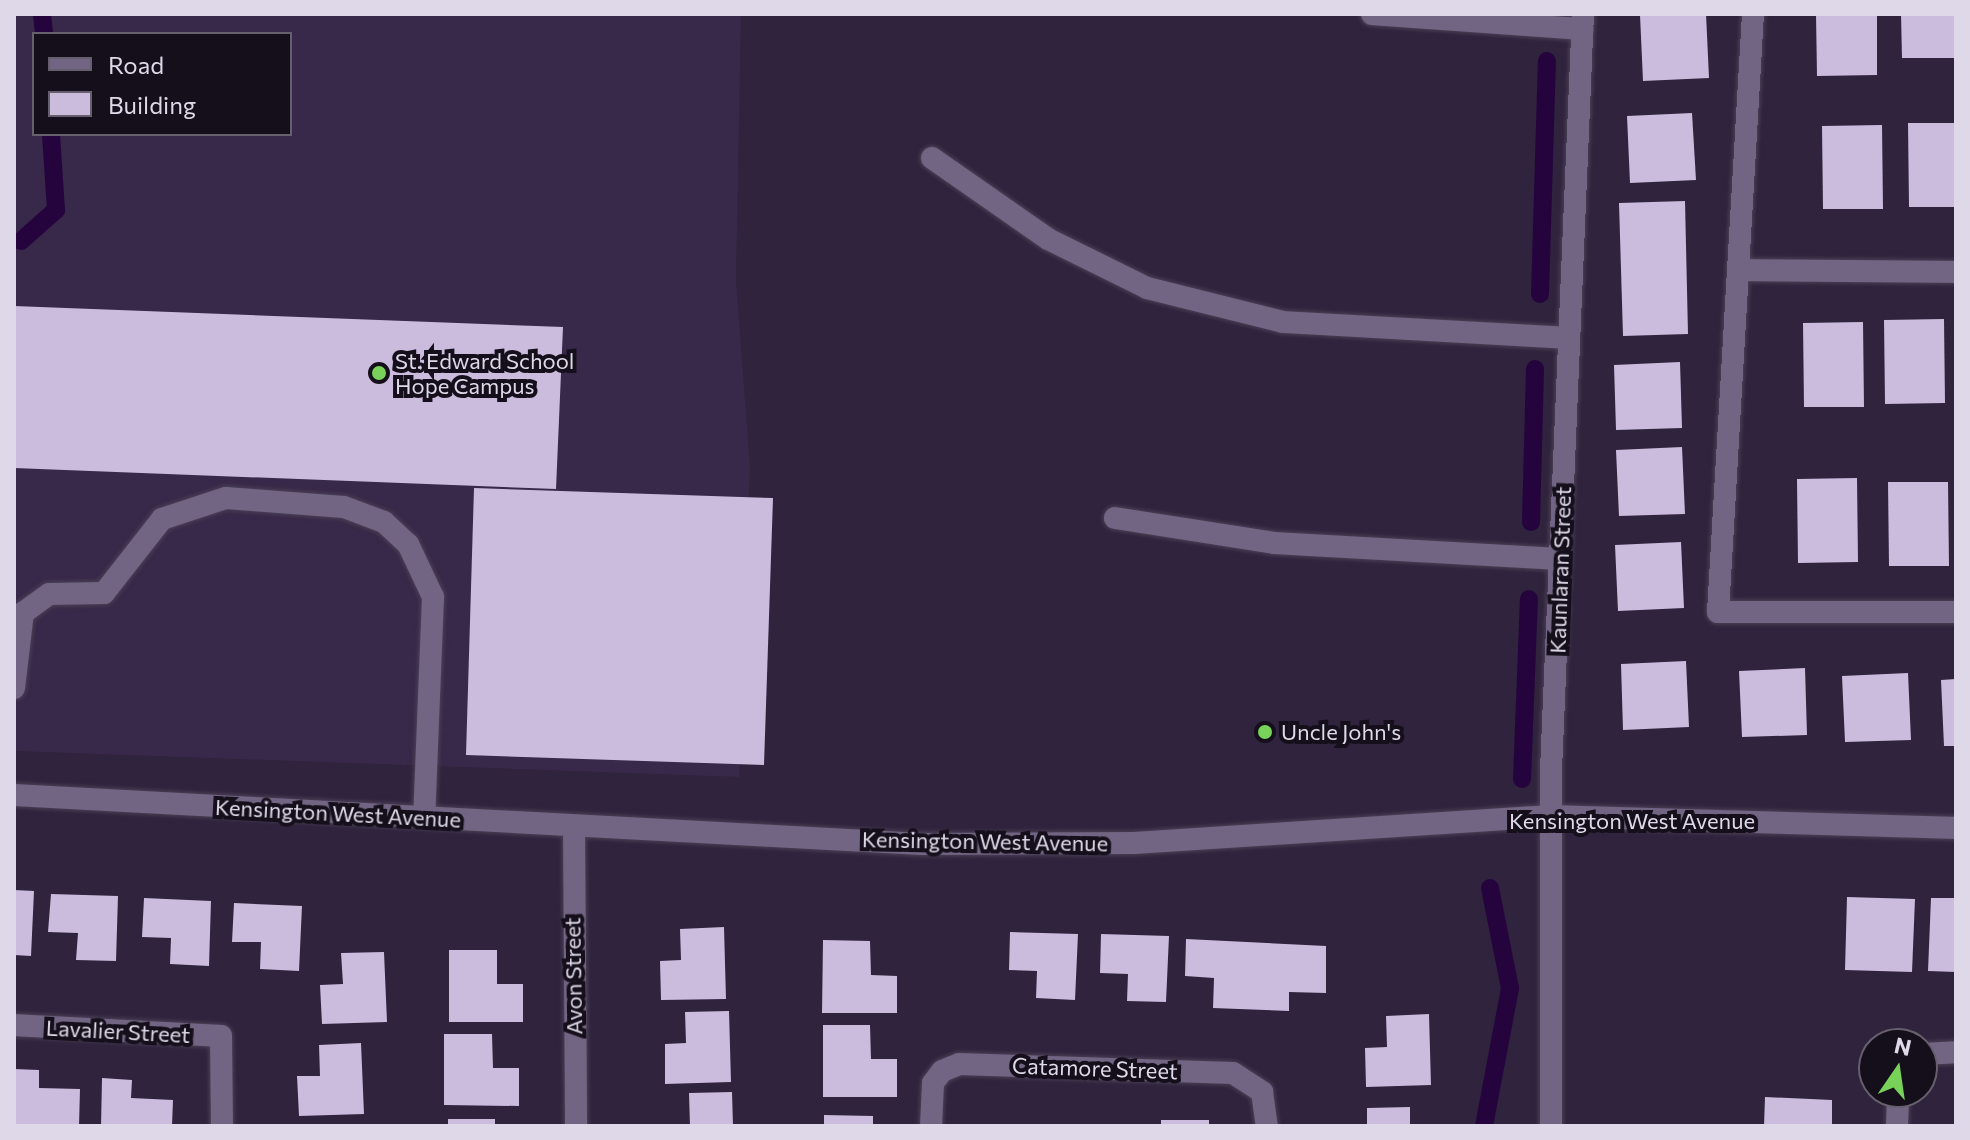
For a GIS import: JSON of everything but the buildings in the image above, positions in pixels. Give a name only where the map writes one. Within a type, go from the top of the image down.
[{"type":"street","points":[[1372,14],[1582,22]]},
{"type":"street","points":[[1753,14],[1718,612],[1956,612]]},
{"type":"street","name":"Kaunlaran Street","points":[[1551,1126],[1551,816],[1582,22]]},
{"type":"street","points":[[932,158],[1048,239],[1147,288],[1283,322],[1568,338]]},
{"type":"street","points":[[1738,270],[1956,272]]},
{"type":"street","points":[[14,688],[23,613],[49,594],[104,593],[162,519],[226,498],[344,507],[384,522],[408,544],[433,597],[424,817]]},
{"type":"street","points":[[1115,518],[1274,543],[1560,559]]},
{"type":"street","name":"Kensington West Avenue","points":[[14,795],[922,844],[1119,843],[1551,816],[1956,828]]},
{"type":"street","name":"Avon Street","points":[[574,826],[576,1126]]},
{"type":"street","name":"Lavalier Street","points":[[14,1025],[221,1036],[222,1126]]},
{"type":"street","name":"Catamore Street","points":[[931,1115],[933,1083],[942,1071],[959,1064],[1233,1073],[1262,1092],[1266,1117]]},
{"type":"shaded area","name":"St. Edward School Hope Campus","points":[[14,14],[741,14],[736,281],[750,466],[739,777],[14,751]]},
{"type":"waterway","points":[[42,14],[44,32]]},
{"type":"waterway","points":[[1540,294],[1547,61]]},
{"type":"waterway","points":[[21,241],[56,210],[51,136]]},
{"type":"waterway","points":[[1531,522],[1535,369]]},
{"type":"waterway","points":[[1522,779],[1529,599]]},
{"type":"waterway","points":[[1484,1126],[1510,988],[1490,888]]},
{"type":"place","name":"St. Edward School Hope Campus","points":[[379,373]]},
{"type":"place","name":"Uncle John's","points":[[1265,732]]}]
